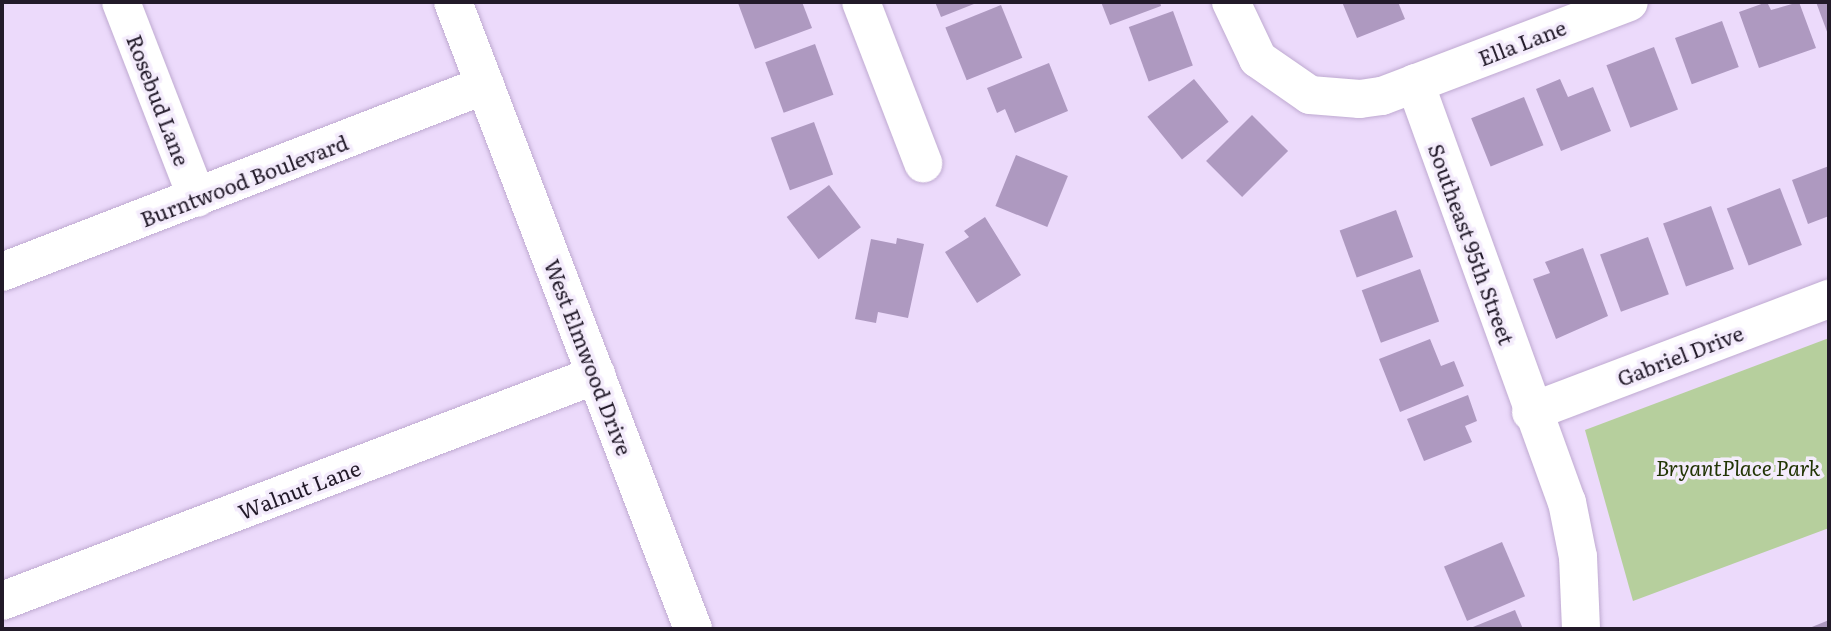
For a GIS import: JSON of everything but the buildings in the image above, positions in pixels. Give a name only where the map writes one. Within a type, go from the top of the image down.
[{"type":"street","name":"Rosebud Lane","points":[[121,2],[197,198]]},
{"type":"street","name":"West Elmwood Drive","points":[[453,2],[693,629]]},
{"type":"street","points":[[862,2],[923,163]]},
{"type":"street","points":[[1231,2],[1258,59],[1310,95],[1360,99],[1415,83]]},
{"type":"street","name":"Ella Lane","points":[[1415,83],[1629,2]]},
{"type":"street","name":"Southeast 95th Street","points":[[1415,83],[1574,531],[1581,629]]},
{"type":"street","name":"Burntwood Boulevard","points":[[2,272],[485,85]]},
{"type":"street","name":"Gabriel Drive","points":[[1531,412],[1829,299]]},
{"type":"street","name":"Walnut Lane","points":[[2,601],[596,375]]},
{"type":"green space","name":"BryantPlace Park","points":[[1829,338],[1829,528],[1633,601],[1585,430]]}]
